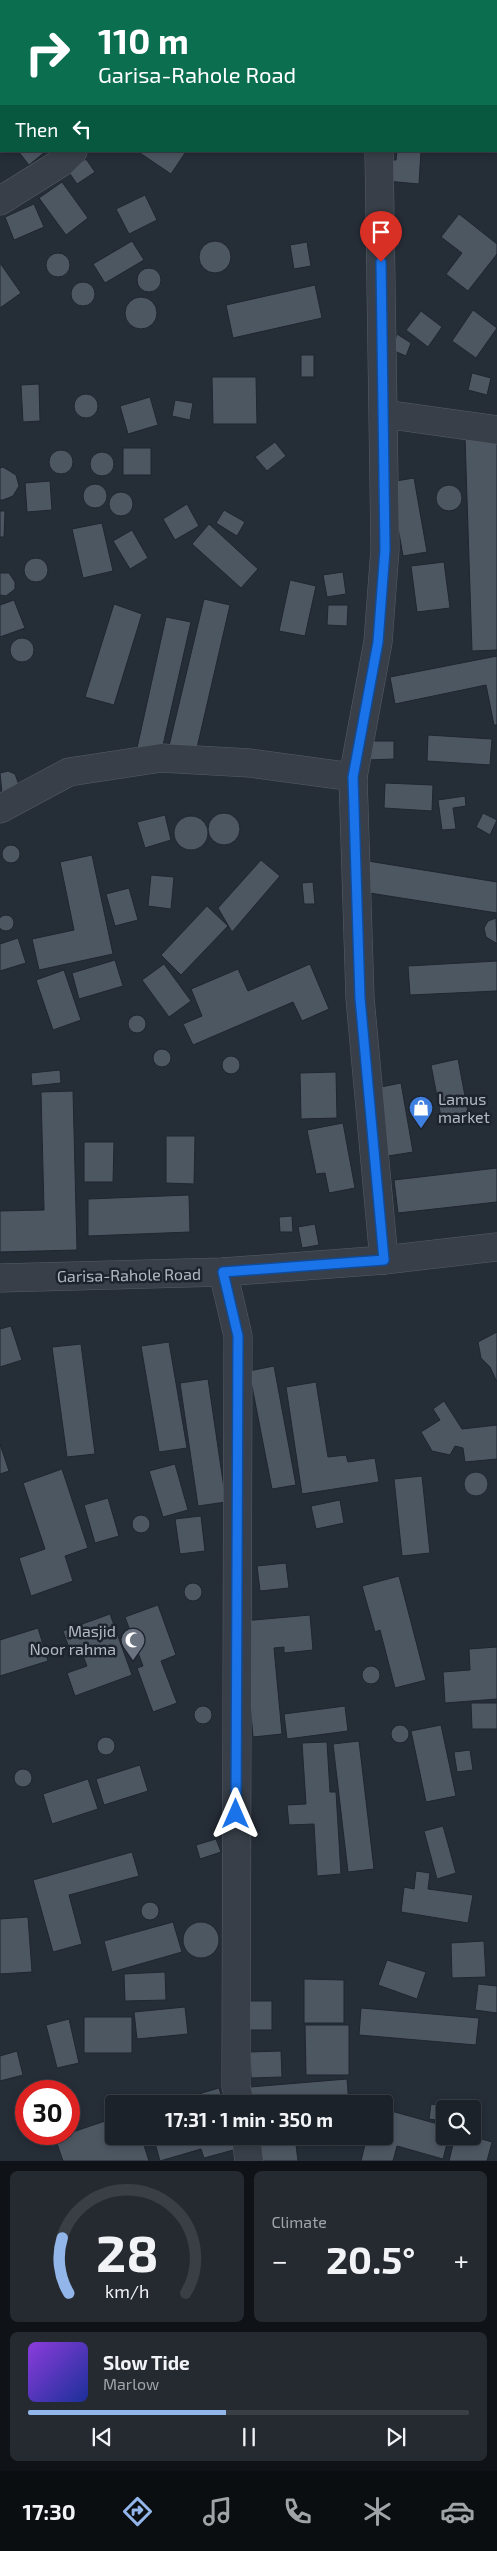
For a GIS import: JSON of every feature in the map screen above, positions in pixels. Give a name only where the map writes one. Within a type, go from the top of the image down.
[{"type":"street","points":[[0,201],[62,162],[72,152]]},
{"type":"street","points":[[379,152],[385,550],[378,642],[353,777],[360,998],[384,1260]]},
{"type":"street","points":[[384,414],[497,430]]},
{"type":"street","points":[[0,809],[69,772],[161,758],[250,763],[353,777]]},
{"type":"street","name":"Garisa-Rahole Road","points":[[0,1278],[223,1272],[384,1260],[497,1247]]},
{"type":"street","points":[[223,1272],[238,1336],[236,2047],[236,2086],[238,2095]]},
{"type":"street","points":[[247,2145],[249,2161]]},
{"type":"building","points":[[19,152],[45,152],[29,165]]},
{"type":"building","points":[[138,152],[184,152],[171,174]]},
{"type":"building","points":[[397,152],[421,152],[419,184],[386,181],[388,160],[396,160]]},
{"type":"building","points":[[86,159],[95,172],[77,184],[68,171]]},
{"type":"building","points":[[62,182],[88,218],[66,235],[39,198]]},
{"type":"building","points":[[145,195],[157,220],[129,234],[116,209]]},
{"type":"building","points":[[34,204],[44,227],[14,240],[5,217]]},
{"type":"building","points":[[459,214],[497,244],[497,254],[468,291],[446,274],[462,253],[441,237]]},
{"type":"building","points":[[132,241],[144,260],[105,283],[93,264]]},
{"type":"building","points":[[215,241],[227,245],[231,257],[227,269],[215,273],[203,269],[199,257],[203,245]]},
{"type":"building","points":[[307,242],[311,266],[294,269],[290,245]]},
{"type":"building","points":[[58,253],[66,257],[70,265],[66,273],[58,277],[50,273],[46,265],[50,257]]},
{"type":"building","points":[[0,263],[21,293],[0,308]]},
{"type":"building","points":[[149,268],[157,272],[161,280],[157,288],[149,292],[141,288],[137,280],[141,272]]},
{"type":"building","points":[[83,282],[91,286],[95,294],[91,302],[83,306],[75,302],[71,294],[75,286]]},
{"type":"building","points":[[315,285],[322,318],[233,338],[226,305]]},
{"type":"building","points":[[141,297],[153,301],[157,313],[153,325],[141,329],[129,325],[125,313],[129,301]]},
{"type":"building","points":[[473,310],[497,328],[476,358],[452,341]]},
{"type":"building","points":[[421,311],[442,327],[428,347],[406,330]]},
{"type":"building","points":[[397,334],[411,343],[406,356],[392,350]]},
{"type":"building","points":[[301,355],[314,355],[314,377],[301,377]]},
{"type":"building","points":[[472,373],[491,378],[487,395],[468,390]]},
{"type":"building","points":[[212,377],[256,377],[257,424],[213,424]]},
{"type":"building","points":[[39,384],[40,421],[23,422],[21,385]]},
{"type":"building","points":[[86,394],[94,398],[98,406],[94,414],[86,418],[78,414],[74,406],[78,398]]},
{"type":"building","points":[[150,397],[158,425],[128,434],[120,406]]},
{"type":"building","points":[[175,400],[193,403],[190,420],[172,416]]},
{"type":"building","points":[[497,436],[497,650],[472,651],[465,437]]},
{"type":"building","points":[[275,442],[286,456],[267,471],[255,457]]},
{"type":"building","points":[[123,448],[151,448],[151,475],[123,475]]},
{"type":"building","points":[[61,450],[69,454],[73,462],[69,470],[61,474],[53,470],[49,462],[53,454]]},
{"type":"building","points":[[102,452],[110,456],[114,464],[110,472],[102,476],[94,472],[90,464],[94,456]]},
{"type":"building","points":[[3,467],[16,475],[19,486],[13,496],[0,500],[0,468]]},
{"type":"building","points":[[414,478],[427,552],[403,556],[390,482]]},
{"type":"building","points":[[50,481],[52,510],[27,512],[25,483]]},
{"type":"building","points":[[95,484],[103,488],[107,496],[103,504],[95,508],[87,504],[83,496],[87,488]]},
{"type":"building","points":[[449,485],[458,489],[462,498],[458,507],[449,511],[440,507],[436,498],[440,489]]},
{"type":"building","points":[[121,492],[129,496],[133,504],[129,512],[121,516],[113,512],[109,504],[113,496]]},
{"type":"building","points":[[187,504],[199,526],[175,540],[163,519]]},
{"type":"building","points":[[224,510],[245,522],[237,536],[216,523]]},
{"type":"building","points":[[0,511],[5,511],[4,537],[0,537]]},
{"type":"building","points":[[102,523],[113,571],[83,578],[72,529]]},
{"type":"building","points":[[209,524],[258,569],[241,588],[192,544]]},
{"type":"building","points":[[132,530],[148,558],[130,569],[113,541]]},
{"type":"building","points":[[36,558],[44,562],[48,570],[44,578],[36,582],[28,578],[24,570],[28,562]]},
{"type":"building","points":[[444,562],[450,608],[417,612],[411,566]]},
{"type":"building","points":[[343,572],[346,594],[327,597],[323,575]]},
{"type":"building","points":[[0,573],[9,573],[15,582],[15,589],[6,596],[0,595]]},
{"type":"building","points":[[290,580],[316,586],[305,636],[279,631]]},
{"type":"building","points":[[204,599],[230,605],[196,752],[169,746]]},
{"type":"building","points":[[14,600],[25,628],[0,637],[0,605]]},
{"type":"building","points":[[114,604],[142,614],[114,705],[85,697]]},
{"type":"building","points":[[328,605],[348,605],[347,626],[327,625]]},
{"type":"building","points":[[166,617],[191,622],[161,754],[137,748]]},
{"type":"building","points":[[22,638],[30,642],[34,650],[30,658],[22,662],[14,658],[10,650],[14,642]]},
{"type":"building","points":[[497,656],[497,725],[494,725],[486,685],[395,704],[390,677]]},
{"type":"building","points":[[428,735],[492,739],[490,765],[427,761]]},
{"type":"building","points":[[367,741],[394,741],[394,759],[367,760]]},
{"type":"building","points":[[8,771],[15,774],[19,785],[2,793],[0,773]]},
{"type":"building","points":[[385,783],[433,785],[432,811],[384,808]]},
{"type":"building","points":[[465,796],[466,806],[453,808],[456,829],[442,830],[438,800]]},
{"type":"building","points":[[224,813],[236,817],[240,829],[236,841],[224,845],[212,841],[208,829],[212,817]]},
{"type":"building","points":[[483,813],[497,820],[490,835],[476,827]]},
{"type":"building","points":[[165,815],[171,840],[145,848],[137,822]]},
{"type":"building","points":[[191,816],[203,821],[208,833],[203,845],[191,850],[179,845],[174,833],[179,821]]},
{"type":"building","points":[[11,845],[17,848],[20,854],[17,860],[11,863],[5,860],[2,854],[5,848]]},
{"type":"building","points":[[92,855],[113,954],[39,970],[32,939],[74,930],[60,862]]},
{"type":"building","points":[[261,860],[280,876],[232,932],[218,908]]},
{"type":"building","points":[[368,861],[497,882],[497,913],[363,892]]},
{"type":"building","points":[[151,875],[174,877],[171,909],[148,906]]},
{"type":"building","points":[[313,882],[315,904],[304,904],[302,883]]},
{"type":"building","points":[[129,888],[138,920],[115,926],[106,894]]},
{"type":"building","points":[[207,906],[228,926],[181,975],[161,955]]},
{"type":"building","points":[[6,915],[12,917],[12,929],[6,931],[0,929],[0,917]]},
{"type":"building","points":[[496,918],[497,943],[486,937],[484,928],[488,921]]},
{"type":"building","points":[[18,938],[26,963],[0,971],[0,944]]},
{"type":"building","points":[[115,960],[123,986],[79,999],[72,973]]},
{"type":"building","points":[[497,961],[497,991],[410,995],[408,966]]},
{"type":"building","points":[[164,964],[191,1001],[169,1017],[142,980]]},
{"type":"building","points":[[310,964],[329,1009],[302,1021],[293,1002],[193,1045],[183,1024],[202,1016],[191,989],[238,969],[248,991]]},
{"type":"building","points":[[64,970],[81,1020],[53,1030],[36,980]]},
{"type":"building","points":[[137,1015],[143,1018],[146,1024],[143,1030],[137,1033],[131,1030],[128,1024],[131,1018]]},
{"type":"building","points":[[162,1049],[168,1052],[171,1058],[168,1064],[162,1067],[156,1064],[153,1058],[156,1052]]},
{"type":"building","points":[[231,1056],[237,1059],[240,1065],[237,1071],[231,1074],[225,1071],[222,1065],[225,1059]]},
{"type":"building","points":[[458,1059],[468,1112],[441,1117],[431,1065]]},
{"type":"building","points":[[60,1070],[61,1083],[32,1086],[31,1073]]},
{"type":"building","points":[[336,1072],[337,1118],[301,1119],[300,1073]]},
{"type":"building","points":[[401,1083],[413,1152],[388,1156],[376,1088]]},
{"type":"building","points":[[73,1091],[77,1250],[0,1252],[0,1211],[44,1210],[41,1092]]},
{"type":"building","points":[[343,1123],[355,1188],[329,1193],[325,1173],[316,1174],[307,1130]]},
{"type":"building","points":[[166,1136],[195,1136],[194,1184],[166,1183]]},
{"type":"building","points":[[84,1142],[114,1142],[113,1182],[84,1182]]},
{"type":"building","points":[[497,1168],[497,1202],[398,1213],[394,1180]]},
{"type":"building","points":[[189,1195],[190,1232],[88,1236],[88,1199]]},
{"type":"building","points":[[292,1216],[293,1232],[280,1232],[279,1217]]},
{"type":"building","points":[[315,1224],[319,1245],[302,1248],[298,1227]]},
{"type":"building","points":[[11,1326],[22,1360],[0,1367],[0,1329]]},
{"type":"building","points":[[497,1332],[497,1382],[490,1367],[481,1358],[478,1342]]},
{"type":"building","points":[[169,1342],[187,1448],[159,1452],[141,1346]]},
{"type":"building","points":[[81,1344],[95,1454],[67,1457],[52,1347]]},
{"type":"building","points":[[274,1366],[296,1485],[272,1489],[249,1371]]},
{"type":"building","points":[[208,1379],[226,1502],[198,1506],[180,1383]]},
{"type":"building","points":[[316,1382],[328,1457],[346,1455],[348,1462],[375,1458],[379,1482],[302,1494],[286,1387]]},
{"type":"building","points":[[444,1401],[462,1429],[497,1425],[497,1459],[465,1462],[463,1448],[455,1446],[450,1455],[432,1451],[421,1432],[440,1420],[433,1409]]},
{"type":"building","points":[[0,1444],[9,1471],[0,1474]]},
{"type":"building","points":[[175,1464],[188,1510],[163,1517],[149,1471]]},
{"type":"building","points":[[62,1469],[88,1548],[65,1556],[73,1581],[31,1596],[19,1558],[45,1549],[23,1483]]},
{"type":"building","points":[[476,1472],[485,1475],[488,1484],[485,1493],[476,1496],[467,1493],[464,1484],[467,1475]]},
{"type":"building","points":[[422,1476],[430,1553],[402,1556],[394,1479]]},
{"type":"building","points":[[108,1498],[119,1536],[95,1543],[84,1505]]},
{"type":"building","points":[[340,1500],[344,1523],[316,1529],[311,1506]]},
{"type":"building","points":[[141,1515],[147,1518],[150,1524],[147,1530],[141,1533],[135,1530],[132,1524],[135,1518]]},
{"type":"building","points":[[201,1516],[205,1551],[180,1554],[175,1519]]},
{"type":"building","points":[[286,1563],[289,1588],[260,1591],[257,1566]]},
{"type":"building","points":[[399,1576],[426,1680],[395,1688],[380,1630],[375,1632],[362,1586]]},
{"type":"building","points":[[193,1583],[199,1586],[202,1592],[199,1598],[193,1601],[187,1598],[184,1592],[187,1586]]},
{"type":"building","points":[[158,1605],[176,1655],[161,1661],[177,1703],[153,1712],[137,1668],[143,1666],[125,1617]]},
{"type":"building","points":[[110,1614],[132,1675],[75,1696],[67,1673],[87,1666],[82,1653],[72,1656],[63,1631]]},
{"type":"building","points":[[310,1615],[313,1650],[284,1653],[284,1647],[274,1648],[282,1734],[253,1737],[243,1621]]},
{"type":"building","points":[[38,1628],[48,1661],[0,1676],[0,1640]]},
{"type":"building","points":[[497,1647],[497,1699],[445,1703],[443,1672],[470,1670],[469,1649]]},
{"type":"building","points":[[371,1666],[377,1669],[380,1675],[377,1681],[371,1684],[365,1681],[362,1675],[365,1669]]},
{"type":"building","points":[[471,1703],[497,1703],[497,1729],[472,1729]]},
{"type":"building","points":[[203,1706],[209,1709],[212,1715],[209,1721],[203,1724],[197,1721],[194,1715],[197,1709]]},
{"type":"building","points":[[345,1706],[348,1731],[287,1739],[284,1714]]},
{"type":"building","points":[[400,1725],[406,1728],[409,1734],[406,1740],[400,1743],[394,1740],[391,1734],[394,1728]]},
{"type":"building","points":[[441,1725],[456,1796],[426,1802],[411,1731]]},
{"type":"building","points":[[106,1737],[112,1740],[115,1746],[112,1752],[106,1755],[100,1752],[97,1746],[100,1740]]},
{"type":"building","points":[[359,1741],[374,1869],[348,1872],[333,1744]]},
{"type":"building","points":[[327,1742],[330,1792],[336,1792],[341,1874],[317,1876],[314,1824],[289,1825],[287,1805],[306,1804],[302,1743]]},
{"type":"building","points":[[470,1750],[473,1770],[457,1772],[454,1752]]},
{"type":"building","points":[[140,1765],[148,1791],[104,1805],[96,1779]]},
{"type":"building","points":[[23,1769],[29,1772],[32,1778],[29,1784],[23,1787],[17,1784],[14,1778],[17,1772]]},
{"type":"building","points":[[88,1779],[98,1809],[52,1824],[43,1794]]},
{"type":"building","points":[[443,1826],[456,1873],[437,1879],[424,1831]]},
{"type":"building","points":[[216,1839],[221,1852],[200,1859],[196,1845]]},
{"type":"building","points":[[132,1852],[139,1876],[69,1895],[82,1944],[53,1952],[33,1880]]},
{"type":"building","points":[[416,1871],[430,1873],[428,1889],[473,1895],[468,1923],[401,1912],[404,1887],[414,1889]]},
{"type":"building","points":[[150,1902],[156,1905],[159,1911],[156,1917],[150,1920],[144,1917],[141,1911],[144,1905]]},
{"type":"building","points":[[28,1917],[32,1972],[0,1974],[0,1919]]},
{"type":"building","points":[[173,1922],[182,1952],[112,1972],[104,1941]]},
{"type":"building","points":[[201,1922],[208,1923],[214,1927],[218,1933],[218,1947],[214,1953],[208,1957],[201,1958],[194,1957],[188,1953],[184,1947],[183,1940],[184,1933],[188,1927],[194,1923]]},
{"type":"building","points":[[484,1941],[486,1977],[452,1978],[451,1943]]},
{"type":"building","points":[[387,1960],[426,1972],[417,1999],[378,1985]]},
{"type":"building","points":[[165,1972],[166,2000],[125,2001],[124,1974]]},
{"type":"building","points":[[304,1979],[344,1980],[344,2023],[304,2023]]},
{"type":"building","points":[[478,1984],[497,1986],[497,2013],[475,2010]]},
{"type":"building","points":[[247,2001],[272,2001],[272,2030],[247,2030]]},
{"type":"building","points":[[185,2007],[188,2034],[137,2039],[134,2012]]},
{"type":"building","points":[[361,2008],[479,2018],[476,2045],[359,2035]]},
{"type":"building","points":[[84,2017],[132,2017],[132,2053],[84,2053]]},
{"type":"building","points":[[69,2019],[79,2063],[57,2068],[46,2025]]},
{"type":"building","points":[[305,2025],[349,2025],[349,2075],[306,2075]]},
{"type":"building","points":[[17,2051],[23,2075],[0,2081],[0,2056]]},
{"type":"building","points":[[281,2051],[282,2077],[251,2078],[250,2052]]},
{"type":"building","points":[[347,2079],[348,2095],[250,2095],[250,2087]]},
{"type":"building","points":[[219,2088],[221,2095],[195,2095]]},
{"type":"building","points":[[431,2104],[436,2105],[436,2120],[429,2119]]},
{"type":"building","points":[[393,2112],[436,2123],[436,2145],[447,2145],[443,2159],[397,2146],[393,2161],[361,2161],[365,2145],[393,2145]]},
{"type":"building","points":[[105,2121],[105,2145],[144,2145],[149,2161],[63,2161],[57,2145],[80,2145],[80,2130]]},
{"type":"building","points":[[481,2139],[492,2142],[487,2161],[449,2161],[453,2145],[481,2145]]},
{"type":"building","points":[[156,2145],[236,2145],[237,2149],[204,2158],[201,2149],[160,2161]]},
{"type":"building","points":[[258,2145],[296,2145],[298,2161],[260,2161]]},
{"type":"place","name":"Lamus market","points":[[421,1129]]},
{"type":"place","name":"Masjid Noor rahma","points":[[133,1661]]},
{"type":"route","points":[[236,1814],[238,1336],[223,1272],[384,1260],[360,998],[353,777],[365,723],[378,642],[385,550],[381,262]]}]
